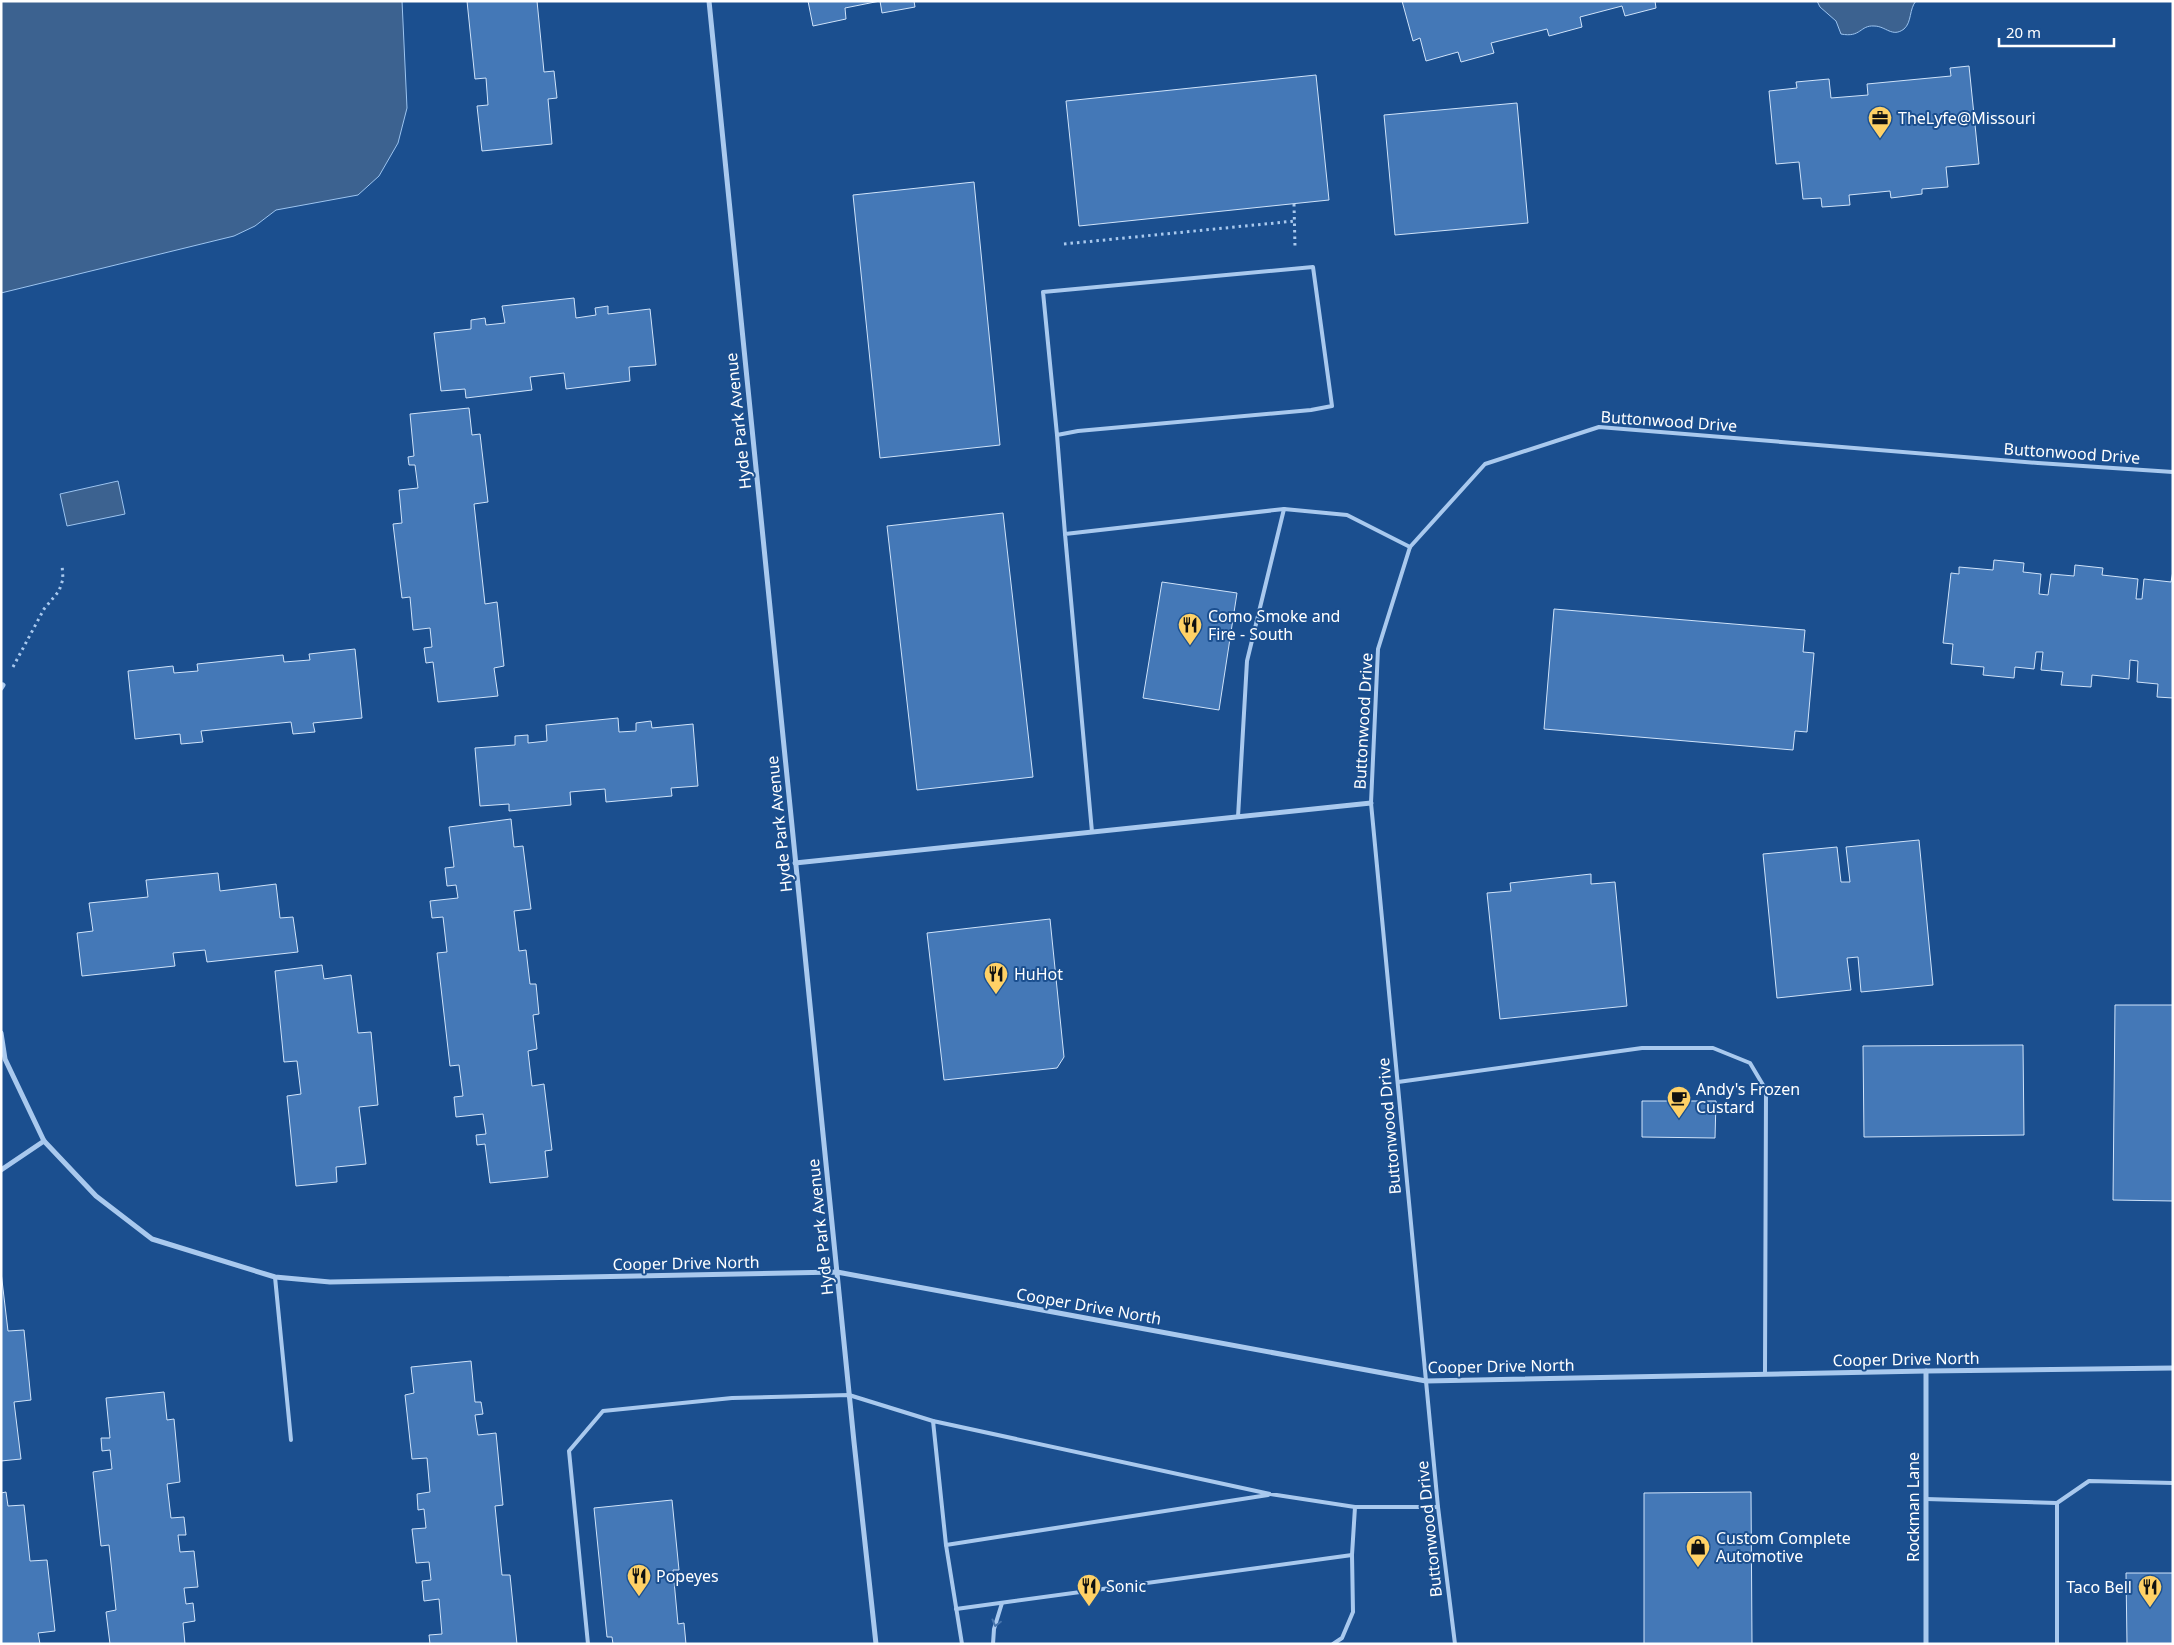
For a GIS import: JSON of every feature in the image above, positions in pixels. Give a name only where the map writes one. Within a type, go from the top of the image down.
[{"type":"street","name":"Hyde Park Avenue","points":[[709,1],[849,1395],[876,1644]]},
{"type":"street","points":[[795,863],[1371,803]]},
{"type":"street","name":"Cooper Drive North","points":[[1,1033],[5,1058],[44,1141],[96,1196],[152,1239],[275,1277],[330,1282],[837,1272],[1426,1381],[2173,1368]]},
{"type":"street","points":[[1,1170],[44,1141]]},
{"type":"street","name":"Rockman Lane","points":[[1926,1371],[1926,1644]]},
{"type":"lane","points":[[1056,435],[1078,431],[1311,410],[1332,406],[1312,267],[1042,292],[1092,832]]},
{"type":"lane","name":"Buttonwood Drive","points":[[1455,1644],[1438,1507],[1371,803],[1378,649],[1410,547],[1485,464],[1599,427],[2173,472]]},
{"type":"lane","points":[[1065,534],[1284,509],[1347,515],[1410,547]]},
{"type":"lane","points":[[1238,817],[1247,661],[1284,509]]},
{"type":"lane","points":[[1398,1082],[1642,1048],[1713,1048],[1750,1063],[1766,1090],[1765,1374]]},
{"type":"lane","points":[[275,1277],[291,1440]]},
{"type":"lane","points":[[588,1644],[569,1451],[603,1411],[732,1398],[849,1395],[933,1421],[1270,1494],[1355,1507],[1438,1507]]},
{"type":"lane","points":[[933,1421],[946,1545],[962,1644]]},
{"type":"lane","points":[[1926,1499],[2057,1503],[2089,1481],[2173,1483]]},
{"type":"lane","points":[[946,1545],[1270,1494]]},
{"type":"lane","points":[[2057,1503],[2057,1644]]},
{"type":"lane","points":[[1332,1644],[1342,1638],[1353,1612],[1352,1556],[1355,1507]]},
{"type":"lane","points":[[956,1609],[1352,1556]]},
{"type":"lane","points":[[993,1644],[994,1629],[1002,1603]]},
{"type":"path","points":[[1294,204],[1296,268]]},
{"type":"path","points":[[1064,244],[1295,221]]},
{"type":"path","points":[[2,687],[44,609],[59,590],[63,579],[62,564]]},
{"type":"water","points":[[1,1],[402,1],[407,108],[398,143],[379,176],[358,195],[276,210],[255,226],[234,236],[1,293]]},
{"type":"water","points":[[1817,1],[1916,1],[1907,26],[1900,31],[1892,32],[1878,26],[1869,26],[1857,33],[1848,35],[1841,34],[1836,21],[1820,7]]},
{"type":"water","points":[[118,481],[125,514],[67,526],[60,494]]},
{"type":"building","points":[[467,1],[537,1],[544,72],[554,71],[557,98],[548,99],[552,144],[482,151],[477,106],[488,105],[486,78],[475,79]]},
{"type":"building","points":[[808,1],[880,1],[845,8],[846,19],[813,26]]},
{"type":"building","points":[[880,1],[914,1],[915,7],[882,13]]},
{"type":"building","points":[[1402,1],[1655,1],[1656,8],[1625,16],[1622,6],[1580,17],[1582,27],[1549,36],[1547,29],[1491,43],[1494,53],[1461,62],[1458,52],[1426,61],[1420,38],[1413,41]]},
{"type":"building","points":[[1969,66],[1979,164],[1946,167],[1948,187],[1922,189],[1922,194],[1891,198],[1890,191],[1849,195],[1850,205],[1822,207],[1821,198],[1803,199],[1799,162],[1776,164],[1769,91],[1797,88],[1796,82],[1829,79],[1831,98],[1868,95],[1867,84],[1951,76],[1950,68]]},
{"type":"building","points":[[1316,75],[1329,200],[1079,226],[1066,101]]},
{"type":"building","points":[[1517,103],[1528,223],[1395,235],[1384,115]]},
{"type":"building","points":[[974,182],[1000,445],[880,458],[853,195]]},
{"type":"building","points":[[574,298],[576,318],[596,315],[595,308],[608,306],[608,314],[650,309],[656,365],[629,367],[630,381],[566,389],[564,373],[530,377],[532,390],[466,398],[465,389],[441,391],[434,333],[471,329],[471,320],[485,318],[486,325],[505,323],[502,306]]},
{"type":"building","points":[[469,408],[472,435],[480,434],[488,502],[474,504],[485,604],[497,602],[504,666],[494,668],[498,696],[438,702],[433,662],[426,663],[424,648],[432,647],[430,628],[413,630],[410,597],[402,598],[393,524],[402,523],[399,490],[418,488],[415,465],[409,465],[408,457],[414,456],[410,414]]},
{"type":"building","points":[[1003,513],[1033,777],[917,790],[887,526]]},
{"type":"building","points":[[1994,560],[2024,563],[2023,572],[2041,574],[2039,594],[2048,595],[2051,574],[2074,576],[2075,565],[2103,568],[2102,575],[2138,579],[2136,599],[2142,599],[2144,579],[2171,582],[2173,571],[2173,698],[2157,697],[2158,684],[2137,682],[2138,661],[2130,660],[2129,679],[2092,675],[2091,687],[2061,685],[2063,672],[2041,670],[2043,652],[2036,652],[2034,669],[2015,667],[2014,678],[1983,675],[1984,667],[1951,664],[1953,644],[1943,643],[1951,573],[1959,574],[1959,567],[1993,570]]},
{"type":"building","name":"Como Smoke and Fire - South","points":[[1162,582],[1237,593],[1219,710],[1143,698]]},
{"type":"building","points":[[1554,609],[1805,630],[1803,652],[1814,653],[1807,732],[1795,731],[1793,750],[1544,729]]},
{"type":"building","points":[[355,649],[362,718],[313,723],[315,732],[293,734],[291,722],[201,731],[203,742],[181,744],[180,734],[135,739],[128,671],[173,666],[174,673],[198,671],[197,664],[283,655],[284,662],[310,660],[309,654]]},
{"type":"building","points":[[618,718],[619,732],[636,731],[636,723],[651,721],[652,728],[693,724],[698,786],[671,788],[672,796],[606,802],[605,789],[570,792],[571,805],[509,811],[509,804],[480,806],[475,748],[515,745],[515,736],[528,735],[528,743],[547,741],[546,725]]},
{"type":"building","points":[[511,819],[514,847],[523,846],[531,909],[514,911],[519,951],[526,950],[530,984],[536,984],[539,1014],[533,1015],[537,1049],[528,1051],[532,1086],[544,1084],[552,1150],[545,1151],[548,1177],[490,1183],[485,1144],[477,1145],[476,1135],[486,1134],[483,1114],[456,1117],[454,1097],[463,1096],[459,1065],[450,1066],[437,953],[447,952],[443,917],[432,918],[430,901],[458,898],[456,885],[447,886],[445,868],[454,867],[449,827]]},
{"type":"building","points":[[1919,840],[1933,985],[1861,992],[1858,957],[1847,958],[1851,990],[1777,998],[1763,854],[1837,847],[1841,882],[1850,882],[1846,847]]},
{"type":"building","points":[[218,873],[220,891],[276,884],[280,918],[293,917],[298,952],[207,962],[205,950],[173,953],[175,966],[82,976],[77,933],[93,931],[89,903],[148,897],[146,880]]},
{"type":"building","points":[[1591,874],[1591,884],[1615,882],[1627,1006],[1500,1019],[1487,893],[1511,891],[1510,883]]},
{"type":"building","name":"HuHot","points":[[1050,919],[1064,1057],[1057,1068],[944,1080],[927,933]]},
{"type":"building","points":[[322,965],[324,979],[351,975],[358,1033],[371,1032],[378,1105],[359,1107],[366,1164],[336,1167],[337,1182],[296,1186],[287,1096],[301,1094],[297,1061],[284,1062],[275,971]]},
{"type":"building","points":[[2115,1005],[2173,1005],[2173,1201],[2113,1200]]},
{"type":"building","points":[[2023,1045],[2024,1135],[1864,1137],[1863,1046]]},
{"type":"building","name":"Andy's Frozen Custard","points":[[1642,1101],[1716,1101],[1715,1138],[1642,1137]]},
{"type":"building","points":[[1,1272],[8,1331],[24,1330],[31,1400],[14,1402],[21,1459],[1,1461]]},
{"type":"building","points":[[471,1361],[475,1402],[481,1402],[483,1414],[475,1415],[478,1435],[496,1433],[503,1505],[495,1506],[502,1575],[510,1575],[517,1644],[430,1644],[429,1635],[442,1634],[439,1599],[424,1601],[422,1581],[431,1580],[429,1562],[416,1563],[412,1529],[426,1528],[424,1509],[418,1510],[417,1494],[430,1492],[427,1458],[412,1459],[405,1395],[414,1393],[411,1367]]},
{"type":"building","points":[[164,1392],[167,1420],[174,1419],[180,1482],[167,1484],[171,1518],[184,1517],[186,1535],[178,1535],[180,1552],[194,1551],[198,1587],[184,1588],[186,1604],[193,1603],[195,1621],[183,1623],[185,1644],[110,1644],[106,1612],[116,1610],[109,1545],[101,1546],[93,1472],[112,1469],[110,1450],[102,1451],[101,1438],[110,1438],[106,1398]]},
{"type":"building","points":[[6,1492],[8,1506],[24,1505],[30,1561],[47,1560],[55,1631],[38,1633],[40,1644],[1,1644],[1,1493]]},
{"type":"building","name":"Custom Complete Automotive","points":[[1751,1492],[1752,1644],[1644,1644],[1644,1493]]},
{"type":"building","name":"Popeyes","points":[[672,1500],[679,1570],[673,1570],[678,1624],[684,1623],[686,1644],[613,1644],[612,1637],[607,1637],[594,1508]]},
{"type":"building","name":"Taco Bell","points":[[2126,1573],[2173,1573],[2173,1644],[2127,1644]]},
{"type":"place","name":"TheLyfe@Missouri","points":[[1880,139]]},
{"type":"place","name":"Como Smoke and Fire - South","points":[[1190,646]]},
{"type":"place","name":"HuHot","points":[[996,995]]},
{"type":"place","name":"Andy's Frozen Custard","points":[[1679,1119]]},
{"type":"place","name":"Custom Complete Automotive","points":[[1698,1568]]},
{"type":"place","name":"Popeyes","points":[[639,1597]]},
{"type":"place","name":"Sonic","points":[[1089,1607]]},
{"type":"place","name":"Taco Bell","points":[[2150,1608]]}]
